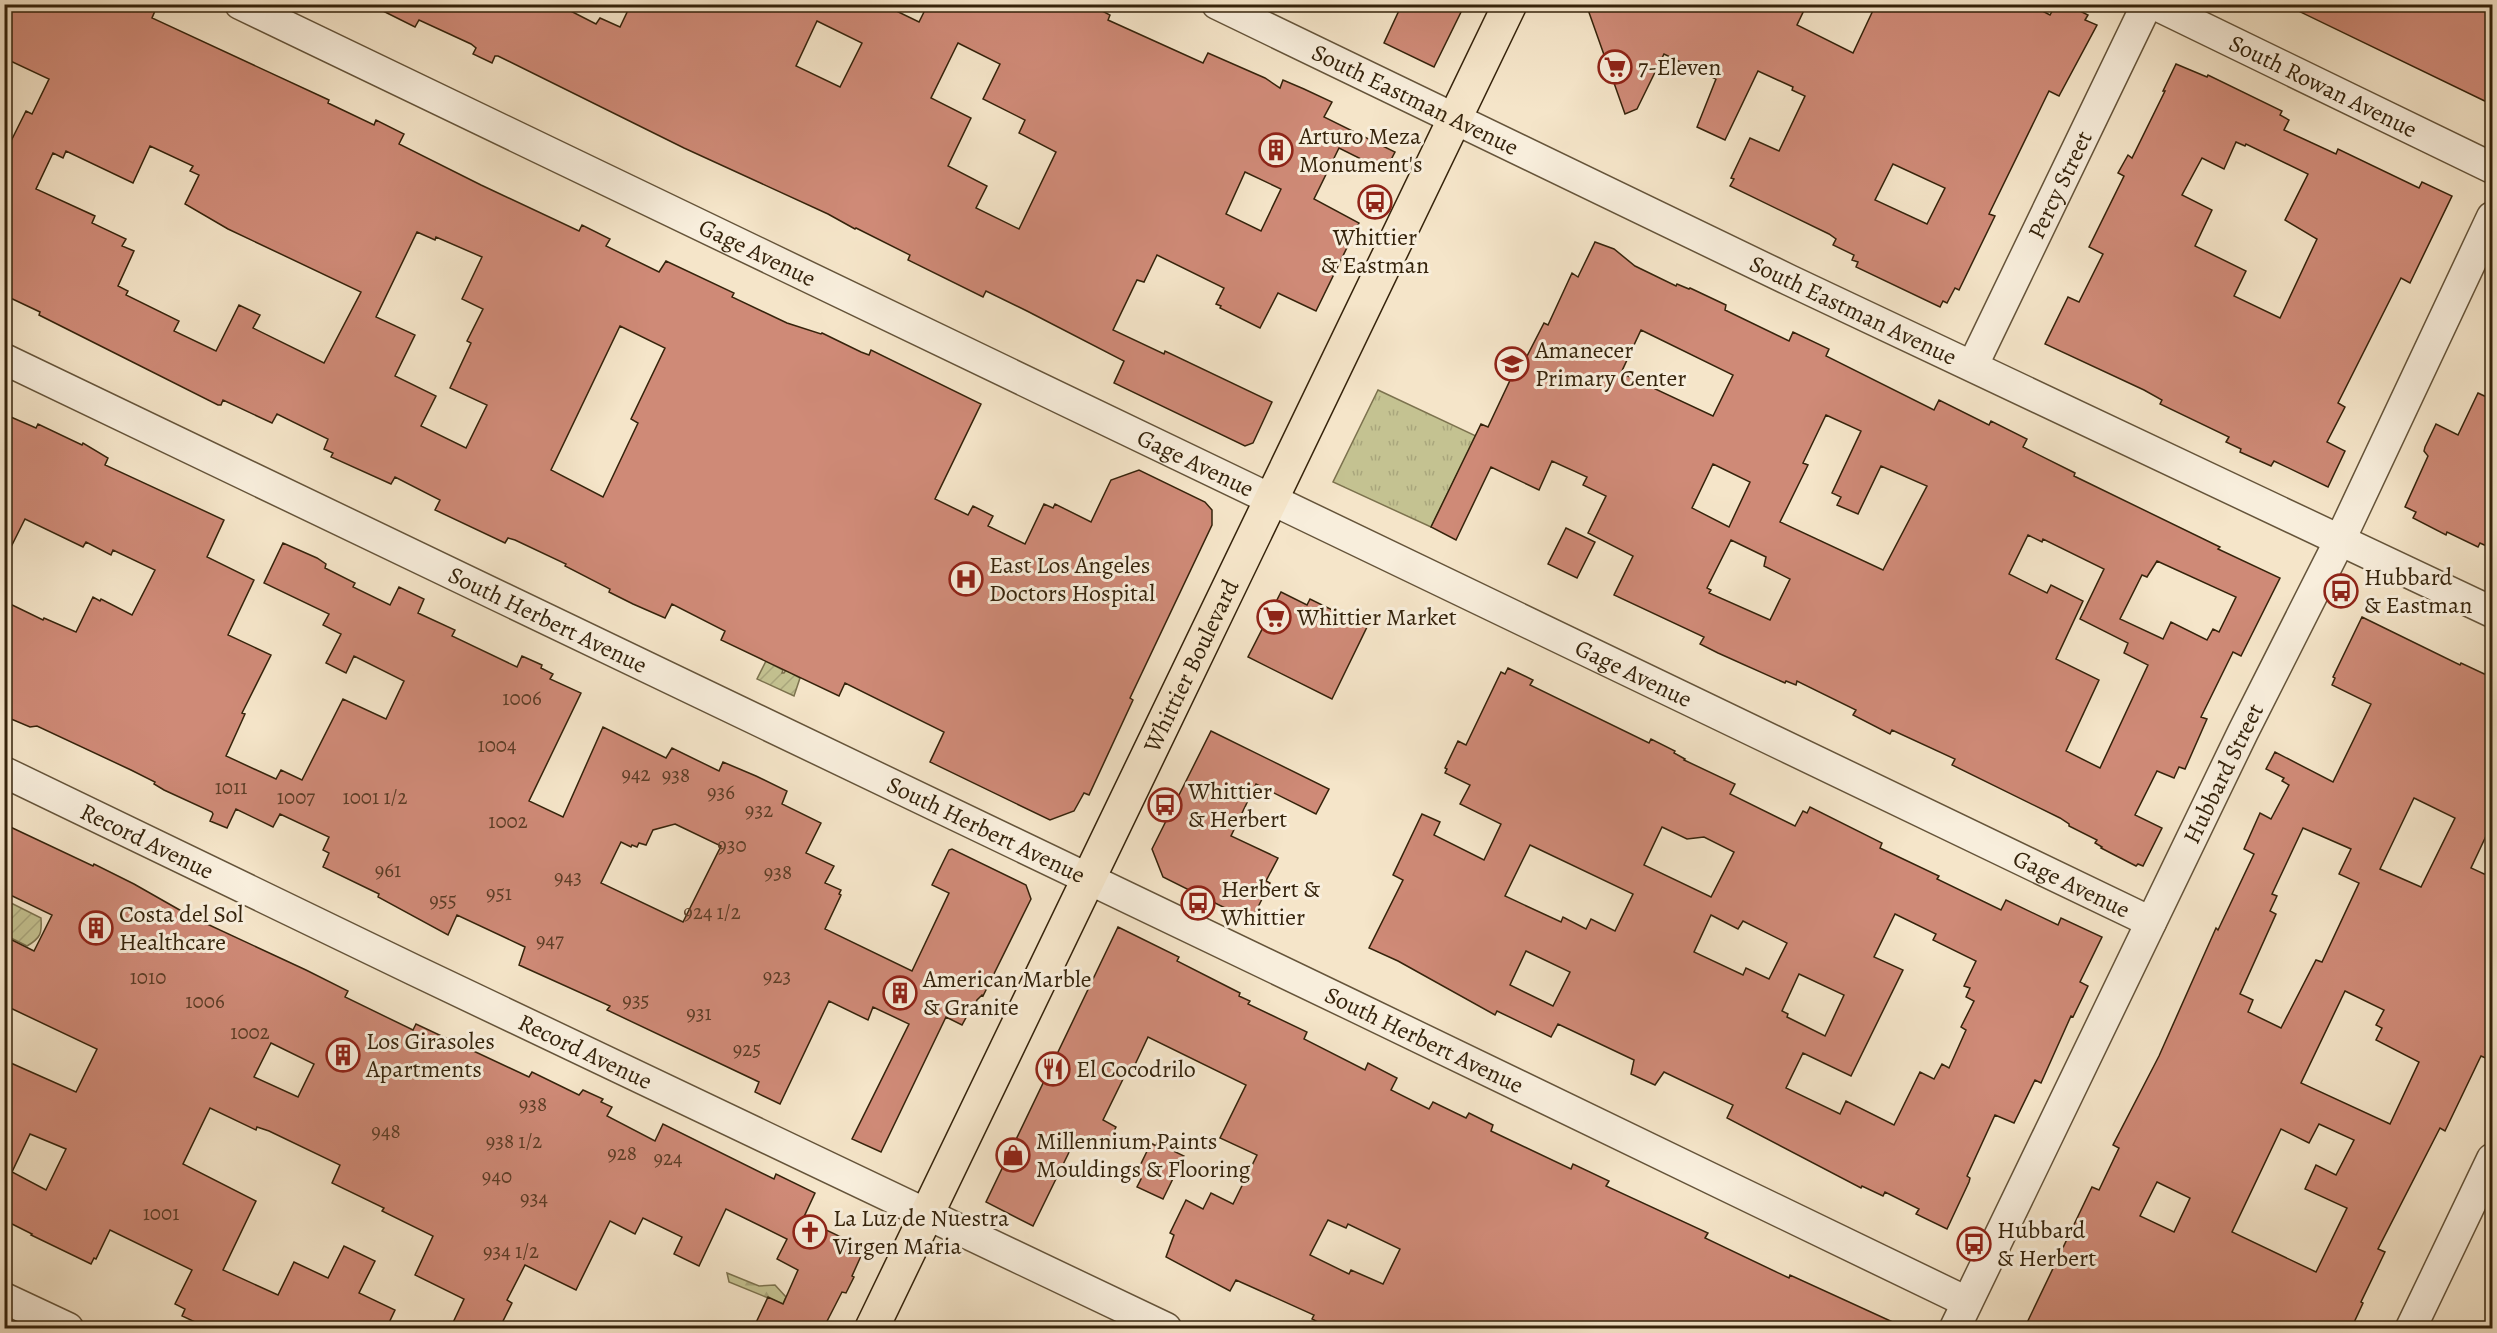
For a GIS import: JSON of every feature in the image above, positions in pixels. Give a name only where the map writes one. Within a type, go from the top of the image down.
[{"type":"main road","name":"Whittier Boulevard","points":[[872,1329],[1510,4]]},
{"type":"street","name":"Gage Avenue","points":[[240,4],[2151,922]]},
{"type":"street","name":"South Eastman Avenue","points":[[1217,4],[1789,280],[2493,612]]},
{"type":"street","name":"Percy Street","points":[[1973,365],[2147,4]]},
{"type":"street","name":"South Rowan Avenue","points":[[2154,4],[2493,168]]},
{"type":"street","name":"Hubbard Street","points":[[1961,1316],[2243,732],[2340,540],[2493,217]]},
{"type":"street","name":"South Herbert Avenue","points":[[4,359],[1089,880],[1274,966],[1961,1316]]},
{"type":"street","name":"Record Avenue","points":[[4,772],[383,956],[1166,1329]]},
{"type":"street","points":[[2410,1329],[2493,1159]]},
{"type":"street","points":[[4,1298],[68,1329]]},
{"type":"green space","points":[[1378,390],[1476,436],[1431,527],[1333,482]]},
{"type":"green space","points":[[766,661],[783,670],[782,673],[786,670],[800,678],[794,696],[757,679]]},
{"type":"green space","points":[[9,902],[41,918],[40,935],[27,946],[5,935],[5,904]]},
{"type":"green space","points":[[727,1273],[759,1286],[775,1285],[786,1297],[783,1304],[729,1282]]},
{"type":"building","points":[[4,4],[158,4],[152,18],[329,100],[328,103],[374,125],[376,120],[404,134],[399,144],[579,231],[582,225],[610,239],[606,246],[659,272],[666,261],[734,293],[732,297],[787,323],[822,333],[869,355],[871,350],[981,404],[935,499],[968,515],[973,506],[993,516],[988,526],[1025,544],[1044,504],[1053,508],[1055,504],[1091,522],[1111,480],[1139,470],[1205,502],[1212,510],[1212,525],[1130,698],[1133,700],[1089,795],[1084,793],[1074,811],[1050,820],[930,762],[944,732],[845,683],[839,696],[721,640],[725,631],[672,604],[665,618],[633,604],[609,592],[610,589],[565,566],[566,564],[515,540],[508,538],[505,543],[435,510],[440,500],[395,477],[391,484],[331,457],[333,453],[324,449],[328,439],[277,414],[272,423],[223,400],[221,405],[218,405],[4,295],[4,140],[10,143],[26,111],[32,114],[49,79],[4,58]],"holes":[[[150,146],[193,166],[190,171],[199,175],[185,204],[228,229],[361,292],[324,363],[253,328],[260,315],[239,305],[216,351],[174,331],[179,321],[126,295],[128,291],[118,286],[134,251],[122,246],[126,239],[92,223],[95,216],[36,189],[53,153],[63,158],[66,151],[133,183]],[[417,232],[435,240],[436,237],[482,257],[462,299],[483,309],[467,341],[471,343],[450,388],[487,405],[466,448],[421,426],[436,396],[395,376],[415,335],[376,317]],[[620,326],[665,348],[631,419],[638,423],[603,497],[551,470]]]},
{"type":"building","points":[[369,4],[557,4],[596,24],[600,18],[620,27],[631,4],[882,4],[919,22],[928,4],[1089,4],[1110,15],[1108,20],[1203,63],[1208,53],[1265,78],[1280,88],[1283,80],[1332,102],[1324,117],[1395,152],[1385,171],[1339,148],[1314,199],[1359,223],[1316,311],[1278,293],[1260,328],[1216,304],[1224,288],[1157,255],[1144,282],[1137,280],[1113,330],[1164,354],[1165,351],[1272,402],[1253,443],[1245,446],[1114,383],[1124,361],[1027,311],[986,291],[983,297],[908,260],[910,255],[828,214],[684,148],[498,56],[495,56],[492,63],[473,54],[476,48],[471,44],[419,20],[415,27]],"holes":[[[817,21],[862,43],[840,87],[796,66]],[[958,43],[1000,64],[983,99],[1025,120],[1019,133],[1056,152],[1019,229],[976,208],[987,186],[948,166],[971,118],[931,98]],[[1245,172],[1281,189],[1261,231],[1226,214]]]},
{"type":"building","points":[[1402,4],[1465,4],[1434,67],[1384,43]]},
{"type":"building","points":[[1586,4],[1807,4],[1797,25],[1853,53],[1876,4],[2029,4],[2050,15],[2055,6],[2067,11],[2070,6],[2088,15],[2085,20],[2097,25],[2059,96],[2049,91],[1989,214],[1995,216],[1959,290],[1955,288],[1947,303],[1943,301],[1940,307],[1856,267],[1858,262],[1852,260],[1854,255],[1833,245],[1836,239],[1829,234],[1730,186],[1734,179],[1731,178],[1750,138],[1779,151],[1805,96],[1792,90],[1793,87],[1758,71],[1725,140],[1697,127],[1716,79],[1664,54],[1637,109],[1625,114]],"holes":[[[1893,164],[1945,188],[1927,224],[1875,200]]]},
{"type":"building","points":[[2284,4],[2431,4],[2442,10],[2444,4],[2493,4],[2493,105]]},
{"type":"building","points":[[2176,64],[2207,77],[2208,75],[2282,111],[2280,115],[2289,120],[2284,130],[2336,154],[2338,149],[2419,188],[2422,182],[2452,196],[2410,283],[2401,278],[2338,403],[2345,407],[2327,442],[2345,451],[2328,487],[2274,461],[2271,466],[2240,452],[2241,449],[2226,442],[2229,437],[2160,404],[2162,400],[2144,390],[2045,344],[2068,297],[2079,302],[2103,254],[2089,247],[2124,176],[2118,173],[2128,155],[2132,158],[2165,91],[2163,91]],"holes":[[[2236,142],[2245,146],[2246,144],[2308,174],[2285,220],[2317,239],[2280,318],[2234,296],[2246,271],[2195,246],[2212,210],[2182,195],[2202,158],[2224,169]]]},
{"type":"building","points":[[1595,242],[1614,249],[1635,266],[1676,286],[1677,284],[1690,288],[1726,305],[1725,310],[1789,341],[1793,332],[1829,349],[1826,356],[1934,410],[1939,400],[1989,425],[1991,421],[2027,439],[2023,447],[2075,473],[2074,476],[2280,578],[2241,656],[2233,652],[2201,717],[2207,719],[2185,769],[2179,767],[2174,778],[2157,771],[2135,815],[2162,828],[2143,866],[2138,864],[2136,866],[2101,848],[2095,843],[2097,840],[2069,826],[2060,818],[1952,765],[1955,759],[1892,730],[1890,734],[1853,715],[1856,710],[1797,681],[1796,685],[1786,681],[1785,683],[1718,653],[1700,644],[1704,637],[1614,595],[1633,556],[1588,533],[1606,496],[1583,485],[1587,477],[1552,461],[1539,490],[1491,467],[1456,540],[1431,527],[1481,424],[1488,427],[1522,355],[1526,358],[1544,323],[1548,325],[1572,273],[1578,277]],"holes":[[[1641,330],[1733,375],[1713,416],[1621,373]],[[1826,415],[1861,431],[1832,493],[1841,497],[1837,505],[1858,514],[1881,466],[1927,486],[1883,570],[1780,522],[1808,465],[1803,463]],[[1713,464],[1750,482],[1729,527],[1692,508]],[[2028,535],[2042,542],[2043,539],[2104,569],[2080,619],[2128,643],[2124,653],[2148,665],[2100,768],[2066,751],[2099,680],[2056,659],[2083,601],[2051,585],[2047,593],[2009,574]],[[1731,540],[1766,557],[1764,566],[1790,579],[1770,620],[1709,593],[1711,590],[1707,588]],[[2157,561],[2236,597],[2219,632],[2213,629],[2207,640],[2171,622],[2163,639],[2120,619],[2142,575],[2147,577]]]},
{"type":"building","points":[[2478,393],[2493,400],[2493,549],[2480,543],[2478,547],[2447,532],[2446,535],[2413,518],[2416,512],[2405,507],[2428,456],[2424,451],[2425,447],[2436,424],[2458,435]]},
{"type":"building","points":[[4,414],[36,428],[38,424],[82,445],[83,443],[108,458],[105,465],[224,520],[207,557],[254,580],[228,635],[271,655],[242,713],[245,714],[226,756],[276,779],[281,770],[302,780],[343,699],[386,719],[404,681],[354,656],[346,673],[326,663],[341,634],[323,625],[329,614],[264,583],[283,543],[317,558],[326,564],[325,568],[355,583],[353,587],[390,605],[399,587],[424,599],[418,613],[455,630],[452,636],[517,667],[522,656],[542,665],[541,668],[553,674],[550,679],[581,693],[529,801],[563,817],[603,727],[666,758],[672,748],[719,771],[723,762],[756,776],[787,791],[782,804],[821,823],[806,853],[834,866],[825,883],[841,890],[839,894],[841,895],[825,929],[912,971],[949,893],[932,885],[949,850],[952,849],[1026,885],[1031,899],[983,996],[977,1000],[971,1015],[968,1014],[962,1025],[946,1017],[881,1152],[852,1139],[909,1024],[873,1007],[868,1020],[829,1001],[780,1104],[755,1092],[759,1082],[607,1010],[610,1006],[519,965],[525,947],[457,915],[448,935],[378,897],[379,894],[323,867],[329,853],[323,850],[329,837],[280,814],[273,827],[236,809],[227,828],[210,821],[212,812],[164,790],[154,784],[155,782],[37,726],[30,727],[4,716],[4,601],[43,620],[44,618],[76,632],[93,597],[132,615],[155,570],[113,550],[111,555],[86,542],[83,547],[25,519],[4,561]],"holes":[[[675,824],[721,846],[683,922],[601,883],[621,842],[631,847],[632,845],[637,847],[639,843],[646,845],[653,830]]]},
{"type":"building","points":[[1566,528],[1595,542],[1577,578],[1548,564]]},
{"type":"building","points":[[1281,592],[1307,605],[1310,599],[1367,627],[1332,699],[1248,657]]},
{"type":"building","points":[[2362,617],[2460,665],[2461,663],[2493,678],[2493,837],[2487,834],[2471,868],[2493,878],[2493,1049],[2488,1059],[2481,1056],[2445,1131],[2440,1128],[2378,1249],[2385,1252],[2351,1329],[2024,1329],[2092,1187],[2099,1190],[2119,1148],[2113,1145],[2159,1056],[2216,928],[2218,930],[2254,854],[2244,849],[2260,813],[2271,819],[2289,785],[2282,781],[2284,778],[2266,769],[2275,752],[2333,782],[2371,704],[2332,685],[2335,678],[2333,677]],"holes":[[[2414,798],[2455,818],[2421,887],[2380,869]],[[2303,828],[2351,849],[2339,874],[2359,883],[2322,962],[2316,960],[2281,1028],[2248,1012],[2253,1000],[2240,994],[2276,914],[2270,911],[2277,896],[2272,894]],[[2345,991],[2384,1010],[2376,1025],[2382,1028],[2376,1040],[2419,1062],[2390,1124],[2301,1083]],[[2319,1124],[2354,1140],[2336,1175],[2316,1165],[2305,1189],[2347,1208],[2316,1272],[2232,1232],[2281,1129],[2309,1143]],[[2157,1182],[2190,1198],[2174,1232],[2140,1216]]]},
{"type":"building","points":[[1508,668],[1533,680],[1530,685],[1649,743],[1651,739],[1675,751],[1674,753],[1684,760],[1735,784],[1730,794],[1795,826],[1803,811],[1807,813],[1810,807],[1882,843],[1880,848],[1939,876],[1937,879],[2001,910],[2006,900],[2058,925],[2061,918],[2102,937],[2080,982],[2088,986],[2073,1017],[2071,1016],[2041,1083],[2035,1080],[2014,1123],[1995,1115],[1967,1176],[1970,1178],[1969,1182],[1947,1229],[1916,1214],[1919,1209],[1885,1192],[1883,1196],[1862,1186],[1861,1188],[1727,1118],[1733,1105],[1664,1072],[1655,1085],[1631,1074],[1634,1060],[1558,1024],[1551,1037],[1497,1011],[1495,1015],[1398,961],[1369,948],[1403,880],[1393,875],[1422,814],[1440,822],[1434,835],[1484,860],[1501,824],[1460,804],[1470,785],[1445,773],[1447,769],[1445,768],[1458,741],[1466,745],[1501,672],[1505,674]],"holes":[[[1662,827],[1687,839],[1704,837],[1734,852],[1711,897],[1644,865]],[[1530,845],[1633,894],[1615,931],[1591,919],[1586,929],[1563,917],[1561,922],[1505,896]],[[1895,914],[1936,934],[1933,940],[1976,961],[1964,986],[1970,988],[1966,997],[1974,1001],[1961,1027],[1966,1030],[1949,1068],[1942,1064],[1934,1079],[1920,1072],[1894,1125],[1846,1101],[1840,1114],[1786,1088],[1803,1053],[1851,1076],[1903,970],[1874,957]],[[1711,915],[1738,929],[1743,921],[1787,943],[1769,979],[1746,968],[1743,975],[1694,952]],[[1526,951],[1570,972],[1553,1006],[1510,985]],[[1799,974],[1844,995],[1825,1036],[1787,1017],[1788,1014],[1782,1011]]]},
{"type":"building","points":[[1211,731],[1329,789],[1316,814],[1256,784],[1231,836],[1278,858],[1266,881],[1270,883],[1251,921],[1163,877],[1152,849]]},
{"type":"building","points":[[4,824],[93,866],[94,864],[192,917],[348,991],[345,997],[413,1030],[416,1024],[529,1077],[532,1072],[579,1095],[583,1090],[603,1099],[601,1102],[612,1107],[607,1116],[655,1141],[663,1124],[774,1179],[776,1174],[815,1193],[803,1219],[862,1247],[858,1255],[861,1256],[852,1276],[854,1277],[846,1293],[842,1292],[823,1329],[753,1329],[768,1297],[783,1304],[798,1270],[777,1259],[787,1239],[726,1209],[699,1266],[674,1254],[682,1237],[643,1218],[635,1234],[610,1221],[576,1290],[525,1265],[507,1300],[512,1303],[499,1329],[450,1329],[464,1299],[415,1275],[433,1236],[382,1211],[384,1208],[332,1183],[340,1165],[269,1131],[257,1127],[256,1130],[210,1108],[183,1164],[256,1201],[223,1270],[278,1295],[294,1262],[328,1278],[344,1246],[375,1261],[359,1293],[395,1310],[386,1329],[210,1329],[182,1316],[185,1309],[175,1304],[192,1270],[110,1230],[96,1259],[94,1258],[91,1264],[4,1220],[4,1060],[76,1092],[97,1049],[4,1005],[4,936],[34,951],[52,915],[4,892]],"holes":[[[271,1043],[314,1064],[298,1097],[254,1077]],[[30,1134],[66,1149],[46,1190],[12,1172]]]},
{"type":"building","points":[[1118,927],[1179,957],[1177,961],[1240,993],[1239,996],[1250,1001],[1248,1004],[1307,1032],[1304,1039],[1365,1070],[1368,1063],[1397,1078],[1391,1090],[1429,1109],[1433,1102],[1466,1118],[1469,1113],[1493,1125],[1491,1131],[1571,1169],[1573,1164],[1609,1181],[1606,1186],[1708,1233],[1705,1238],[1789,1278],[1790,1275],[1908,1329],[1331,1329],[1312,1319],[1314,1315],[1236,1280],[1230,1291],[1166,1257],[1174,1235],[1170,1233],[1186,1200],[1203,1209],[1211,1193],[1233,1204],[1257,1155],[1220,1138],[1246,1085],[1148,1037],[1132,1071],[1128,1069],[1103,1120],[1116,1127],[1107,1145],[1089,1137],[1086,1143],[1076,1138],[1033,1226],[986,1202]],"holes":[[[1328,1220],[1346,1228],[1348,1224],[1400,1249],[1383,1284],[1351,1270],[1349,1274],[1310,1255]]]},
{"type":"building","points":[[1151,1143],[1156,1146],[1157,1143],[1184,1156],[1163,1199],[1137,1187],[1141,1179],[1135,1176]]},
{"type":"place","name":"7-Eleven","points":[[1615,67]]},
{"type":"place","name":"Arturo Meza Monument's","points":[[1276,150]]},
{"type":"place","name":"Whittier & Eastman","points":[[1375,202]]},
{"type":"place","name":"Amanecer Primary Center","points":[[1512,364]]},
{"type":"place","name":"East Los Angeles Doctors Hospital","points":[[966,579]]},
{"type":"place","name":"Hubbard & Eastman","points":[[2341,591]]},
{"type":"place","name":"Whittier Market","points":[[1274,617]]},
{"type":"place","name":"Whittier & Herbert","points":[[1165,805]]},
{"type":"place","name":"Herbert & Whittier","points":[[1198,903]]},
{"type":"place","name":"Costa del Sol Healthcare","points":[[96,928]]},
{"type":"place","name":"American Marble & Granite","points":[[900,993]]},
{"type":"place","name":"Los Girasoles Apartments","points":[[343,1055]]},
{"type":"place","name":"El Cocodrilo","points":[[1053,1069]]},
{"type":"place","name":"Millennium Paints Mouldings & Flooring","points":[[1013,1155]]},
{"type":"place","name":"La Luz de Nuestra Virgen Maria","points":[[810,1232]]},
{"type":"place","name":"Hubbard & Herbert","points":[[1974,1244]]}]
